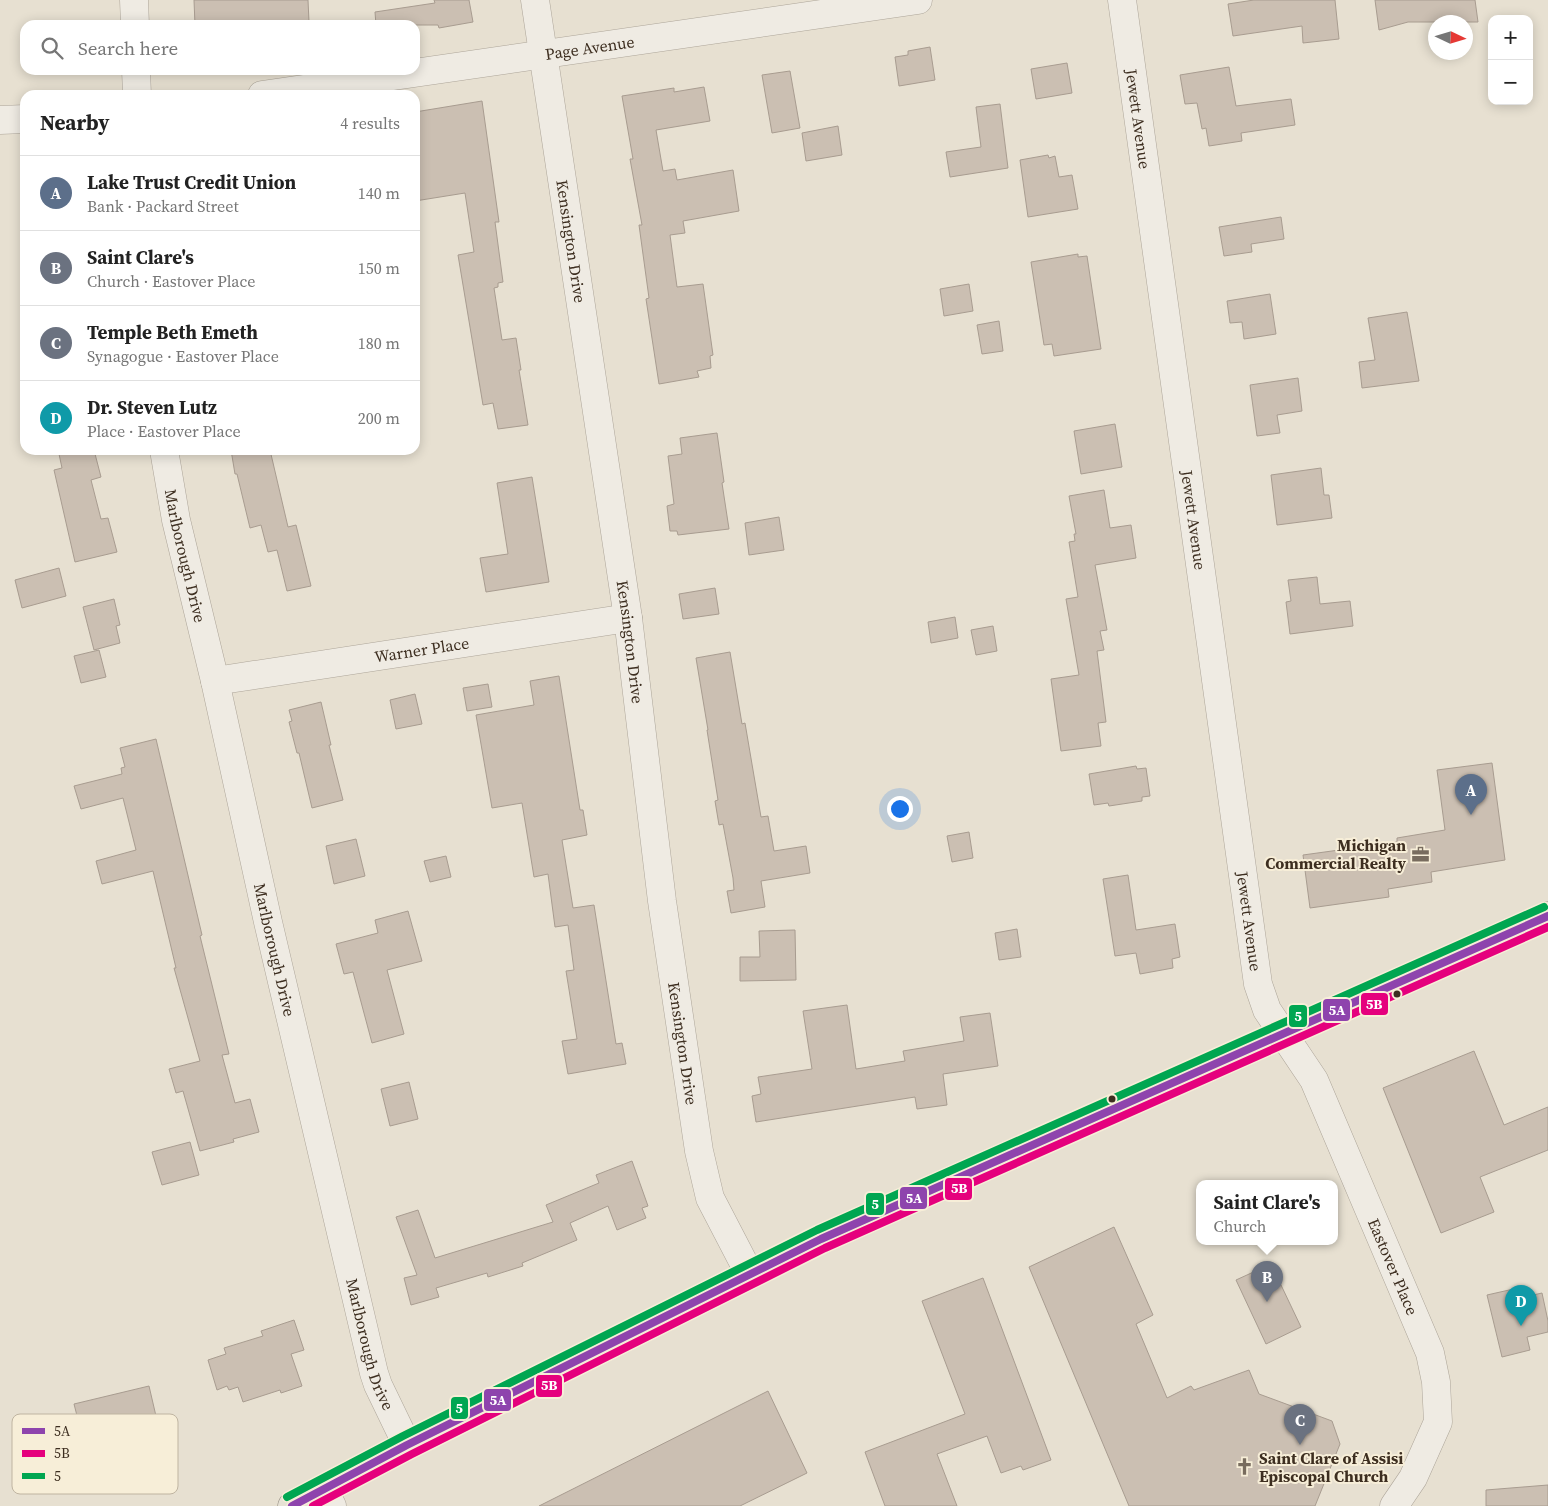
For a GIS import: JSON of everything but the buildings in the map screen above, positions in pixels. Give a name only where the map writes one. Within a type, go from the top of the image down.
[{"type":"main road","points":[[292,1506],[328,1498],[407,1445],[821,1240],[1548,916]]},
{"type":"street","points":[[134,0],[135,20]]},
{"type":"street","name":"Kensington Drive","points":[[535,0],[628,618],[662,901],[703,1175],[713,1206],[750,1275]]},
{"type":"street","name":"Page Avenue","points":[[420,72],[918,0]]},
{"type":"street","name":"Jewett Avenue","points":[[1122,0],[1225,734],[1258,984],[1267,1010],[1284,1033]]},
{"type":"street","points":[[136,75],[137,90]]},
{"type":"street","name":"Page Avenue","points":[[296,90],[399,75]]},
{"type":"street","points":[[0,120],[20,119]]},
{"type":"street","name":"Marlborough Drive","points":[[165,455],[176,520],[215,681],[268,922],[374,1373],[407,1445]]},
{"type":"street","name":"Warner Place","points":[[215,681],[628,618]]},
{"type":"street","name":"Eastover Place","points":[[1284,1033],[1314,1080],[1430,1353],[1436,1382],[1438,1422],[1413,1478],[1394,1506]]},
{"type":"transit line","name":"5","points":[[287,1497],[403,1436],[817,1230],[1544,907]]},
{"type":"transit line","name":"5A","points":[[292,1506],[407,1445],[821,1239],[1548,916]]},
{"type":"transit line","name":"5B","points":[[313,1506],[412,1454],[825,1248],[1548,927]]},
{"type":"place","name":"Lake Trust Credit Union","points":[[1471,815]]},
{"type":"place","name":"Michigan Commercial Realty","points":[[1420,854]]},
{"type":"place","name":"Saint Clare's","points":[[1267,1302]]},
{"type":"place","name":"Dr. Steven Lutz","points":[[1521,1326]]},
{"type":"place","name":"Temple Beth Emeth","points":[[1300,1445]]},
{"type":"place","name":"Saint Clare of Assisi Episcopal Church","points":[[1245,1467]]}]
